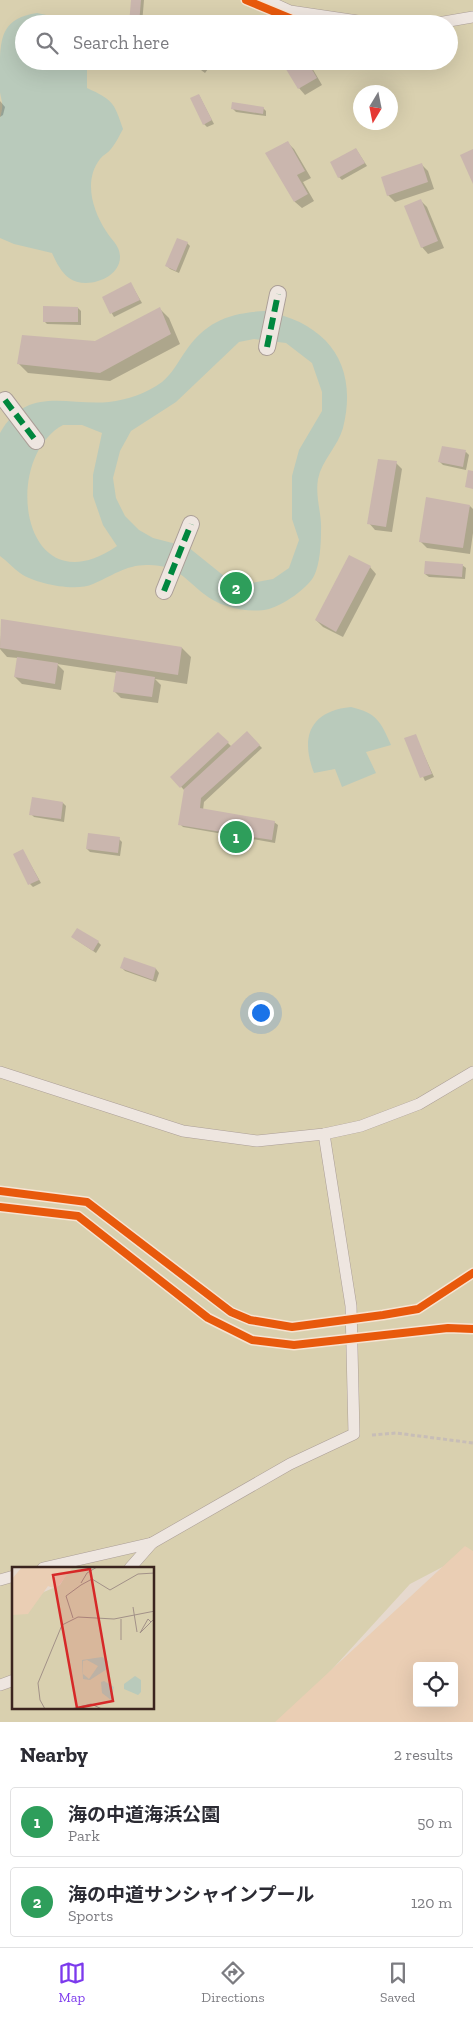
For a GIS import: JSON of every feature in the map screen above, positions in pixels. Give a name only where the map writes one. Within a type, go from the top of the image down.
[{"type":"street","points":[[267,343],[277,299]]},
{"type":"street","points":[[9,404],[33,438]]},
{"type":"street","points":[[167,584],[189,531]]},
{"type":"lane","points":[[266,0],[290,11],[317,15]]},
{"type":"lane","points":[[458,20],[473,17]]},
{"type":"lane","points":[[0,1072],[183,1131],[257,1141],[324,1134],[361,1126],[419,1104],[473,1072]]},
{"type":"lane","points":[[47,1567],[152,1543],[290,1464],[354,1434],[352,1306],[324,1134]]},
{"type":"lane","points":[[131,1567],[152,1543]]},
{"type":"lane","points":[[0,1685],[12,1681]]},
{"type":"path","points":[[354,1434],[396,1433],[473,1443]]},
{"type":"shaded area","points":[[0,0],[473,0],[473,1551],[410,1584],[284,1722],[0,1722]]},
{"type":"shaded area","points":[[37,13],[46,15],[26,15]]},
{"type":"shaded area","points":[[15,21],[15,70],[87,70],[87,88],[107,99],[115,107],[123,129],[113,147],[101,158],[92,177],[92,196],[97,214],[120,253],[118,265],[114,271],[100,280],[84,283],[76,281],[66,276],[52,253],[14,244],[0,238],[0,118],[2,102],[0,92],[0,54],[3,37]]},
{"type":"shaded area","points":[[265,311],[287,317],[306,325],[321,336],[333,350],[342,366],[346,384],[347,405],[341,435],[323,466],[318,479],[317,493],[321,524],[320,554],[314,576],[306,586],[294,596],[275,607],[253,611],[226,606],[210,599],[180,574],[167,567],[134,566],[93,584],[66,587],[56,586],[27,577],[0,556],[0,433],[11,418],[23,408],[35,403],[49,401],[109,402],[123,400],[143,393],[166,379],[193,341],[210,326],[229,317]],"holes":[[[254,339],[286,343],[312,363],[322,392],[322,411],[299,450],[292,476],[292,519],[299,540],[289,568],[273,579],[241,585],[229,580],[188,547],[153,538],[139,530],[125,516],[116,498],[113,478],[120,451],[131,431],[176,402],[239,342]],[[63,425],[82,425],[102,433],[93,475],[93,496],[103,525],[117,546],[85,561],[60,559],[42,545],[31,523],[27,495],[32,467],[43,443]]]},
{"type":"shaded area","points":[[351,707],[367,712],[377,720],[381,724],[391,745],[366,752],[376,773],[342,787],[335,769],[314,773],[308,748],[309,737],[312,728],[326,714]]},
{"type":"sand","points":[[465,1546],[473,1551],[473,1722],[275,1722]]},
{"type":"building","points":[[131,0],[141,0],[140,15],[130,15]]},
{"type":"building","points":[[286,70],[312,70],[317,78],[298,89]]},
{"type":"building","points":[[199,94],[212,120],[203,125],[190,98]]},
{"type":"building","points":[[232,102],[264,107],[263,114],[231,109]]},
{"type":"building","points":[[288,141],[305,171],[297,175],[308,194],[294,202],[265,153]]},
{"type":"building","points":[[356,148],[365,163],[338,178],[330,162]]},
{"type":"building","points":[[473,149],[473,184],[460,155]]},
{"type":"building","points":[[422,163],[428,182],[387,196],[381,177]]},
{"type":"building","points":[[421,199],[438,241],[421,248],[404,206]]},
{"type":"building","points":[[177,238],[188,242],[176,271],[165,266]]},
{"type":"building","points":[[131,282],[140,300],[110,314],[102,297]]},
{"type":"building","points":[[43,306],[78,307],[78,322],[43,322]]},
{"type":"building","points":[[160,307],[171,334],[100,373],[17,364],[22,335],[95,341]]},
{"type":"building","points":[[442,446],[466,450],[463,467],[438,462]]},
{"type":"building","points":[[378,459],[397,461],[386,527],[367,524]]},
{"type":"building","points":[[468,470],[473,471],[473,489],[465,487]]},
{"type":"building","points":[[426,497],[470,505],[463,548],[419,542]]},
{"type":"building","points":[[349,555],[371,566],[336,632],[315,620]]},
{"type":"building","points":[[425,561],[463,564],[462,577],[424,574]]},
{"type":"building","points":[[1,619],[182,647],[178,675],[0,648]]},
{"type":"building","points":[[17,657],[58,663],[55,684],[14,677]]},
{"type":"building","points":[[116,671],[155,677],[152,697],[113,692]]},
{"type":"building","points":[[247,731],[260,745],[201,798],[200,808],[275,821],[272,840],[178,825],[184,789]]},
{"type":"building","points":[[218,732],[229,742],[180,788],[170,777]]},
{"type":"building","points":[[416,734],[432,774],[420,778],[404,738]]},
{"type":"building","points":[[32,797],[63,802],[61,819],[29,815]]},
{"type":"building","points":[[88,833],[120,837],[118,853],[86,849]]},
{"type":"building","points":[[23,849],[39,880],[28,885],[13,854]]},
{"type":"building","points":[[77,928],[99,941],[93,951],[71,937]]},
{"type":"building","points":[[124,957],[156,968],[153,980],[120,968]]},
{"type":"marked path","points":[[267,347],[278,294]]},
{"type":"marked path","points":[[5,400],[36,441]]},
{"type":"marked path","points":[[164,591],[191,524]]},
{"type":"cycle path","points":[[246,0],[282,15]]},
{"type":"cycle path","points":[[0,1191],[87,1202],[231,1312],[250,1320],[292,1327],[418,1309],[473,1273]]},
{"type":"cycle path","points":[[0,1207],[78,1216],[208,1318],[252,1340],[294,1345],[448,1328],[473,1329]]},
{"type":"place","name":"海の中道サンシャインプール","points":[[236,588]]},
{"type":"place","name":"海の中道海浜公園","points":[[236,837]]}]
